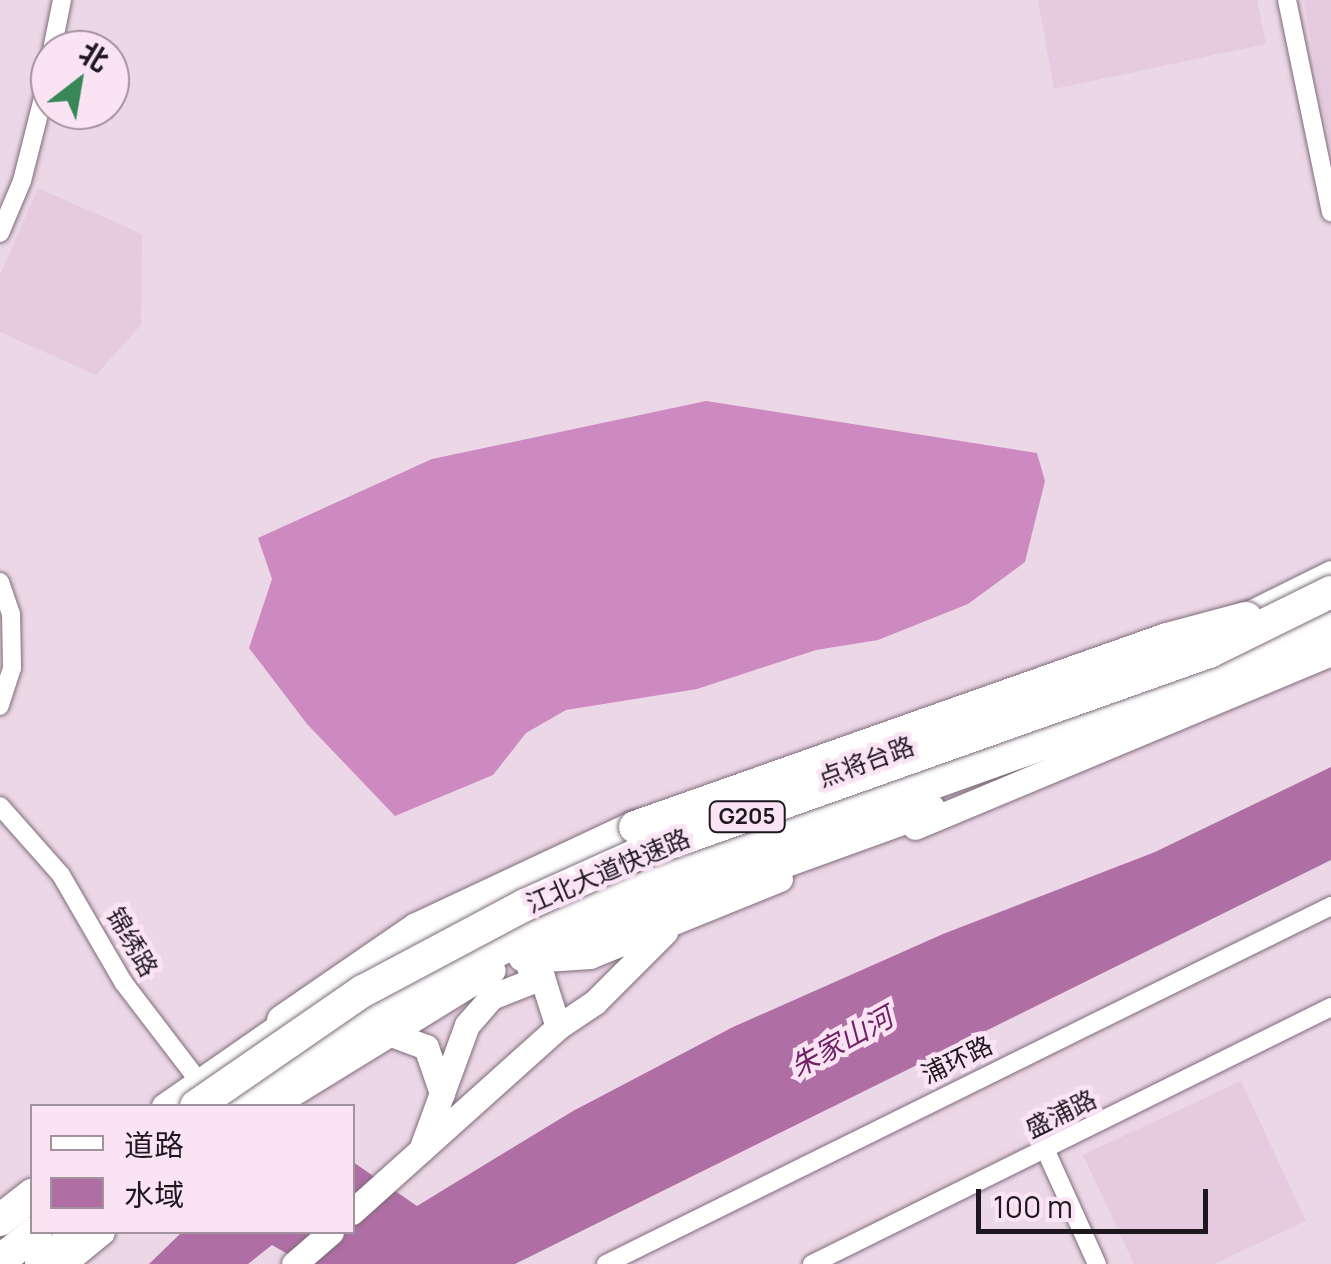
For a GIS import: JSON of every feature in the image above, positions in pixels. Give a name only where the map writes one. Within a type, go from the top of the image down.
[{"type":"highway","points":[[283,1021],[417,929],[635,827],[1167,639],[1320,597]]},
{"type":"highway","name":"江北大道快速路","points":[[197,1093],[363,991],[525,905],[636,854],[1209,652],[1320,597]]},
{"type":"highway","name":"江北大道快速路","points":[[245,1104],[368,1018],[532,933],[697,867],[1132,712],[1331,627]]},
{"type":"highway","points":[[510,960],[574,941],[1098,744],[1331,637]]},
{"type":"highway","points":[[0,1220],[30,1204]]},
{"type":"highway","points":[[0,1261],[34,1234]]},
{"type":"highway","points":[[41,1264],[78,1234]]},
{"type":"main road","name":"点将台路","points":[[169,1104],[197,1093],[283,1021],[433,939],[617,851],[1150,662],[1331,573]]},
{"type":"main road","points":[[275,1104],[386,1032],[510,960],[590,956],[668,929],[1331,653]]},
{"type":"main road","points":[[355,1209],[558,1028],[595,1002],[668,929]]},
{"type":"main road","points":[[510,960],[542,978],[558,1028]]},
{"type":"main road","points":[[419,1154],[467,1025],[492,997],[542,978]]},
{"type":"main road","points":[[386,1032],[426,1047],[442,1093]]},
{"type":"main road","points":[[0,1242],[30,1204]]},
{"type":"main road","points":[[62,1264],[100,1234]]},
{"type":"main road","points":[[294,1264],[328,1234]]},
{"type":"street","points":[[56,30],[62,0]]},
{"type":"street","points":[[1287,0],[1331,213]]},
{"type":"street","points":[[0,233],[22,181],[35,130]]},
{"type":"street","points":[[0,582],[11,614],[12,668],[0,706]]},
{"type":"street","name":"锦绣路","points":[[0,806],[61,875],[123,982],[197,1093]]},
{"type":"street","name":"浦环路","points":[[606,1264],[1331,906]]},
{"type":"street","name":"盛浦路","points":[[812,1264],[1331,1008]]},
{"type":"street","points":[[1044,1150],[1097,1264]]},
{"type":"shaded area","points":[[1038,0],[1257,0],[1266,44],[1054,89]]},
{"type":"shaded area","points":[[1304,0],[1331,0],[1331,148],[1319,89]]},
{"type":"shaded area","points":[[38,188],[142,234],[141,325],[96,375],[0,332],[0,275]]},
{"type":"shaded area","points":[[706,401],[1037,453],[1045,481],[1025,562],[968,604],[878,640],[816,650],[697,689],[566,710],[526,733],[493,775],[395,816],[307,724],[249,648],[272,579],[258,538],[432,459]]},
{"type":"shaded area","points":[[1241,1081],[1306,1221],[1214,1264],[1134,1264],[1083,1155]]},
{"type":"water","name":"朱家山河","points":[[1331,767],[1331,860],[515,1264],[305,1264],[272,1245],[248,1264],[149,1264],[180,1234],[355,1234],[355,1163],[417,1206],[573,1111],[733,1027],[943,934],[1155,852]]}]
